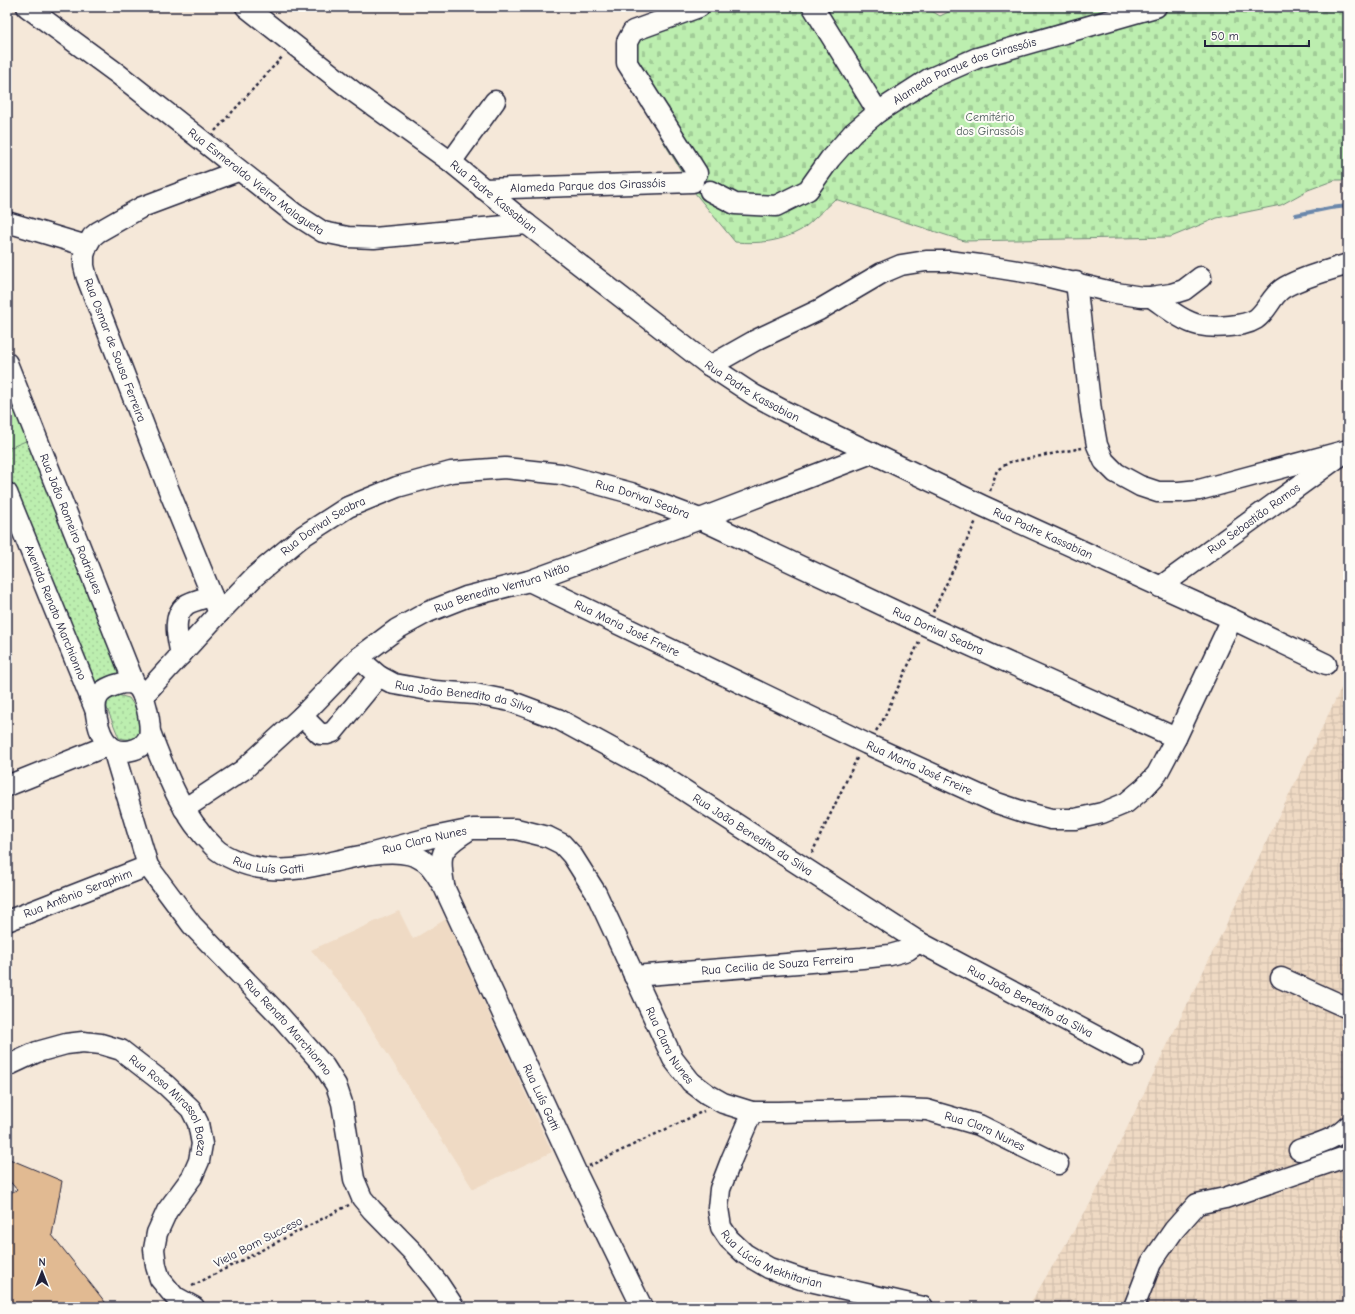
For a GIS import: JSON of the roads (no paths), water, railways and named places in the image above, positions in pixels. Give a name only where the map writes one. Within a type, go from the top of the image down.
[{"type":"street","name":"Rua Esmeraldo Vieira Malagueta","points":[[27,7],[118,74],[238,171],[295,214],[323,232],[348,237],[374,238],[527,224]]},
{"type":"street","name":"Rua Padre Kassabian","points":[[246,7],[354,92],[451,162],[527,224],[710,366],[754,395],[983,506],[1232,619],[1326,664]]},
{"type":"street","points":[[699,7],[634,31],[627,42],[627,63],[700,182]]},
{"type":"street","points":[[813,7],[878,112]]},
{"type":"street","name":"Alameda Parque dos Girassóis","points":[[483,189],[700,182],[735,204],[776,206],[808,190],[830,159],[853,133],[878,112],[929,79],[977,58],[1156,7]]},
{"type":"street","points":[[451,162],[495,102]]},
{"type":"street","points":[[7,222],[87,246],[98,232],[142,207],[238,171]]},
{"type":"street","name":"Rua Osmar de Sousa Ferreira","points":[[87,246],[84,256],[84,266],[87,278],[168,488],[216,604]]},
{"type":"street","points":[[710,366],[756,340],[819,310],[882,273],[901,265],[926,260],[948,261],[1037,274],[1076,282],[1116,293],[1142,297],[1171,294],[1184,290],[1201,277]]},
{"type":"street","points":[[1152,297],[1195,324],[1206,326],[1241,325],[1249,323],[1259,316],[1279,291],[1285,287],[1348,264]]},
{"type":"street","points":[[1076,282],[1091,411],[1097,445],[1104,461],[1116,473],[1140,486],[1158,492],[1179,492],[1199,490],[1348,450]]},
{"type":"street","name":"Rua João Romeiro Rodrigues","points":[[7,363],[139,690]]},
{"type":"street","name":"Rua Sebastião Ramos","points":[[1160,587],[1348,450]]},
{"type":"street","name":"Rua Benedito Ventura Nitão","points":[[184,809],[243,770],[302,716],[358,658],[397,629],[428,612],[466,597],[529,581],[700,519],[872,453]]},
{"type":"street","name":"Rua Dorival Seabra","points":[[139,690],[181,655],[216,604],[255,576],[303,536],[348,507],[397,487],[452,472],[506,468],[561,474],[631,493],[700,519],[927,626],[1176,738]]},
{"type":"street","name":"Avenida Renato Marchionno","points":[[7,493],[95,709]]},
{"type":"street","name":"Rua Maria José Freire","points":[[529,581],[867,744],[997,803],[1051,819],[1075,819],[1102,813],[1126,803],[1144,788],[1157,774],[1176,738],[1232,619]]},
{"type":"street","points":[[181,655],[176,629],[178,615],[186,605],[216,604]]},
{"type":"street","name":"Rua João Benedito da Silva","points":[[358,658],[379,676],[394,684],[407,687],[475,694],[510,701],[558,719],[659,774],[919,942],[1132,1056]]},
{"type":"street","points":[[302,716],[320,734],[334,732],[379,676]]},
{"type":"street","points":[[123,683],[130,683],[139,690],[149,718],[150,732],[148,737],[137,748],[128,751],[120,751],[111,747],[104,740],[95,709],[99,694],[110,687],[123,683]]},
{"type":"street","name":"Rua Luís Gatti","points":[[150,732],[168,779],[184,809],[214,848],[233,859],[250,867],[275,869],[302,868],[369,854],[407,853],[416,856],[431,868],[444,887],[576,1172],[642,1307]]},
{"type":"street","points":[[7,786],[111,747]]},
{"type":"street","name":"Rua Renato Marchionno","points":[[111,747],[148,866],[192,925],[281,1016],[324,1066],[336,1086],[342,1102],[354,1179],[362,1198],[413,1252],[438,1283],[454,1307]]},
{"type":"street","name":"Rua Luís Gatti","points":[[444,887],[441,864],[443,852],[447,846],[472,829]]},
{"type":"street","name":"Rua Clara Nunes","points":[[369,854],[429,838],[472,829],[516,829],[548,837],[562,844],[572,855],[596,893],[673,1059],[691,1082],[707,1094],[723,1102],[752,1112],[900,1109],[927,1110],[979,1125],[1058,1164]]},
{"type":"street","name":"Rua Antônio Seraphim","points":[[7,921],[148,866]]},
{"type":"street","name":"Rua Cecilia de Souza Ferreira","points":[[634,976],[869,958],[890,955],[908,950],[919,942]]},
{"type":"street","points":[[1281,978],[1348,1008]]},
{"type":"street","name":"Rua Rosa Mirassol Baeza","points":[[7,1066],[37,1052],[66,1044],[83,1042],[101,1044],[121,1050],[166,1085],[191,1109],[198,1123],[202,1144],[199,1161],[192,1177],[167,1211],[156,1233],[154,1249],[156,1266],[160,1279],[174,1296],[194,1307]]},
{"type":"street","name":"Rua Lúcia Mekhitarian","points":[[752,1112],[720,1189],[718,1208],[721,1227],[729,1239],[745,1254],[769,1268],[801,1279],[923,1307]]},
{"type":"street","points":[[1299,1150],[1324,1142],[1344,1131],[1348,1126]]},
{"type":"street","points":[[1134,1307],[1152,1263],[1174,1230],[1197,1204],[1226,1198],[1348,1156]]},
{"type":"waterway","points":[[1296,215],[1348,206]]},
{"type":"park label","name":"Cemitério dos Girassóis","points":[[990,124]]}]
